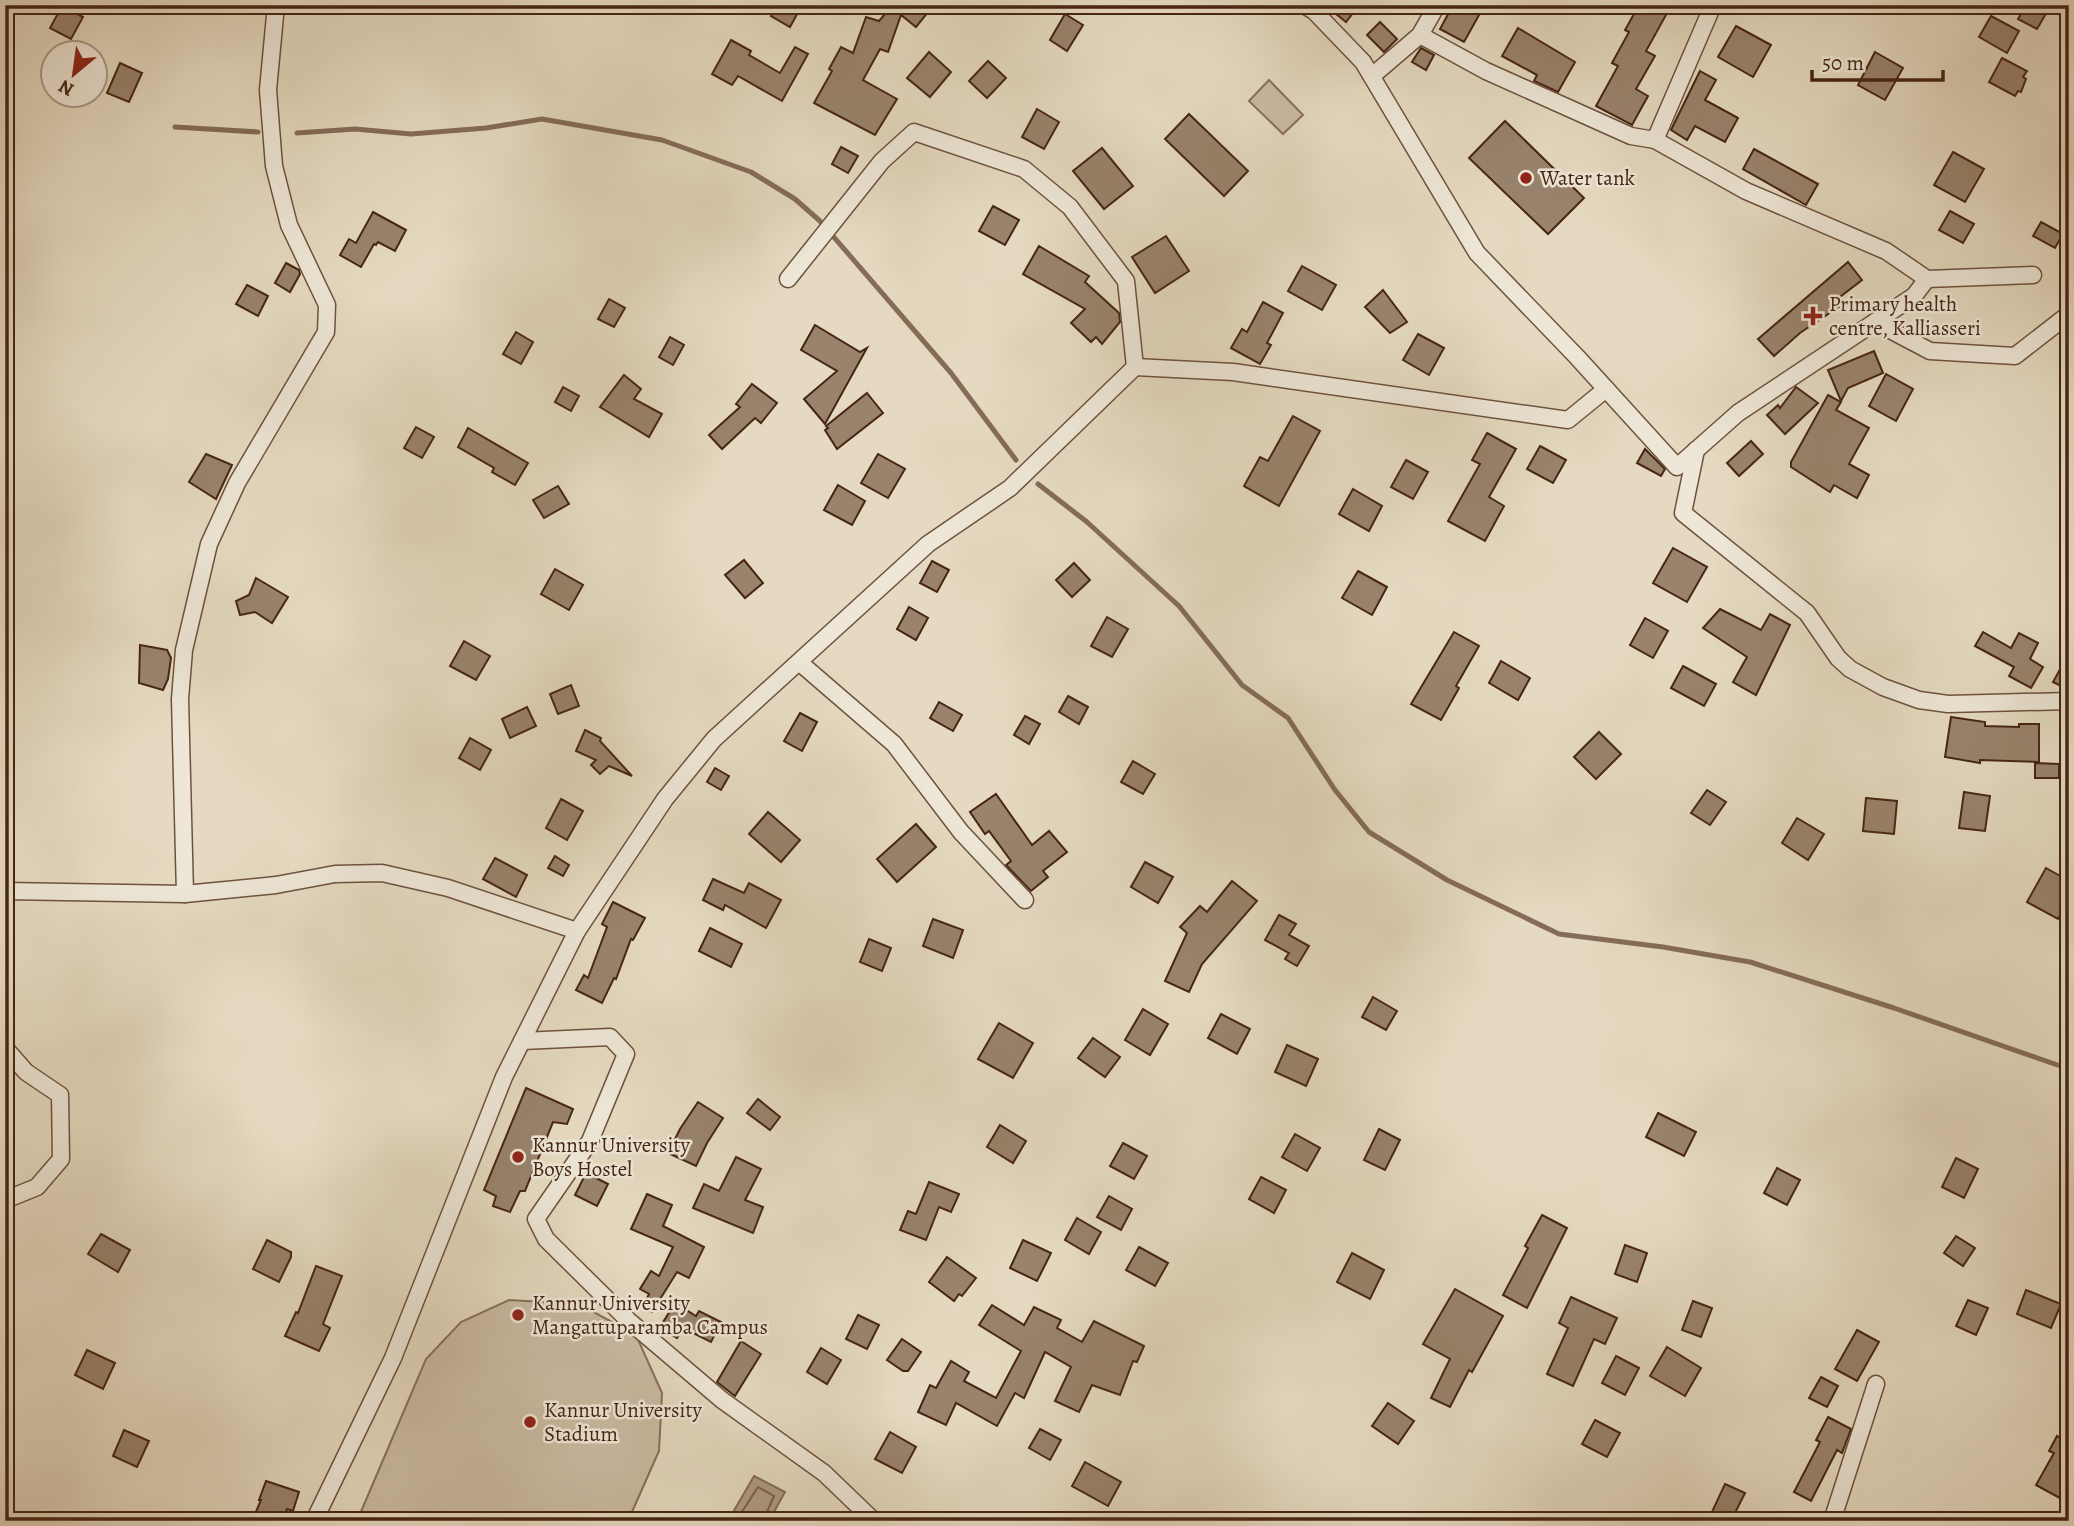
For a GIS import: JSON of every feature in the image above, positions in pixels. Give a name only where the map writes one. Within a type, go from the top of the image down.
[{"type":"street","points":[[185,894],[180,699],[184,650],[209,544],[237,483],[326,332],[327,304],[289,225],[274,166],[268,90],[276,5]]},
{"type":"street","points":[[1304,5],[1314,11],[1363,62],[1477,253],[1606,388],[1676,467],[1738,413],[1914,296],[1927,279]]},
{"type":"street","points":[[1372,76],[1420,35],[1437,5]]},
{"type":"street","points":[[1655,140],[1713,5]]},
{"type":"street","points":[[1420,35],[1486,71],[1631,136],[1655,140],[1746,191],[1886,251],[1927,279],[2033,275]]},
{"type":"street","points":[[788,279],[882,161],[914,132],[1024,169],[1070,206],[1126,281],[1135,367]]},
{"type":"street","points":[[1875,322],[1930,351],[2015,356],[2069,314]]},
{"type":"street","points":[[314,1521],[393,1358],[504,1077],[577,931],[665,799],[714,740],[928,544],[1010,488],[1135,367],[1233,372],[1569,420],[1606,388]]},
{"type":"street","points":[[1696,450],[1683,513],[1807,613],[1838,659],[1850,669],[1884,687],[1919,700],[1948,704],[2069,701]]},
{"type":"street","points":[[799,662],[894,744],[961,832],[1025,900]]},
{"type":"street","points":[[5,891],[185,894],[275,885],[335,874],[382,873],[448,888],[577,931]]},
{"type":"street","points":[[522,1041],[610,1037],[626,1054],[590,1141],[536,1219],[546,1239],[629,1321],[722,1400],[824,1473],[874,1521]]},
{"type":"street","points":[[5,1048],[26,1072],[60,1095],[61,1159],[37,1187],[5,1200]]},
{"type":"street","points":[[1832,1521],[1876,1384]]},
{"type":"shaded area","points":[[1269,80],[1303,115],[1283,134],[1249,101]]},
{"type":"shaded area","name":"Kannur University Stadium","points":[[509,1300],[579,1304],[636,1335],[662,1393],[659,1451],[628,1521],[357,1521],[426,1359],[461,1322]]},
{"type":"water","points":[[754,1476],[785,1492],[769,1521],[728,1521]]},
{"type":"building","points":[[777,5],[802,5],[790,27],[771,16]]},
{"type":"building","points":[[889,5],[922,5],[929,11],[916,27],[901,15],[888,52],[880,49],[863,80],[897,99],[875,135],[814,103],[832,71],[829,69],[841,47],[853,53],[866,17],[879,21],[891,7]]},
{"type":"building","points":[[1325,5],[1359,5],[1346,22]]},
{"type":"building","points":[[1453,5],[1462,5],[1479,15],[1464,42],[1440,29]]},
{"type":"building","points":[[1639,5],[1648,5],[1666,15],[1646,51],[1655,56],[1636,89],[1648,96],[1632,125],[1596,106],[1618,66],[1612,63],[1629,32],[1625,30]]},
{"type":"building","points":[[2026,5],[2051,5],[2037,29],[2018,19]]},
{"type":"building","points":[[62,6],[83,17],[72,38],[50,28]]},
{"type":"building","points":[[1065,14],[1083,25],[1067,51],[1050,40]]},
{"type":"building","points":[[1991,16],[2019,31],[2007,53],[1979,37]]},
{"type":"building","points":[[1380,22],[1397,39],[1384,52],[1367,35]]},
{"type":"building","points":[[1736,26],[1771,45],[1753,77],[1718,57]]},
{"type":"building","points":[[1518,28],[1575,62],[1558,92],[1534,81],[1537,75],[1502,56]]},
{"type":"building","points":[[731,40],[751,51],[749,55],[780,73],[795,47],[808,54],[782,101],[738,76],[732,85],[712,74]]},
{"type":"building","points":[[1421,48],[1434,55],[1426,70],[1412,62]]},
{"type":"building","points":[[929,52],[951,72],[930,97],[907,78]]},
{"type":"building","points":[[1875,52],[1903,68],[1885,100],[1858,85]]},
{"type":"building","points":[[2002,58],[2027,71],[2023,77],[2026,79],[2021,92],[2018,91],[2015,96],[1989,82]]},
{"type":"building","points":[[988,61],[1006,78],[987,98],[969,81]]},
{"type":"building","points":[[120,63],[142,73],[129,102],[108,93]]},
{"type":"building","points":[[1700,71],[1716,80],[1705,100],[1738,118],[1725,142],[1695,126],[1687,140],[1671,130]]},
{"type":"building","points":[[1037,109],[1059,122],[1044,149],[1022,137]]},
{"type":"building","points":[[1189,114],[1248,171],[1224,196],[1165,139]]},
{"type":"building","name":"Water tank","points":[[1505,121],[1584,198],[1548,234],[1469,158]]},
{"type":"building","points":[[841,147],[858,156],[848,173],[832,164]]},
{"type":"building","points":[[1102,148],[1133,186],[1104,209],[1073,171]]},
{"type":"building","points":[[1754,149],[1818,184],[1806,205],[1743,169]]},
{"type":"building","points":[[1953,152],[1984,169],[1965,202],[1934,185]]},
{"type":"building","points":[[993,206],[1019,220],[1005,245],[979,231]]},
{"type":"building","points":[[1950,211],[1974,224],[1963,243],[1939,230]]},
{"type":"building","points":[[373,212],[406,230],[395,251],[378,242],[374,244],[361,267],[340,255],[349,239],[356,243]]},
{"type":"building","points":[[2041,222],[2063,234],[2055,248],[2033,236]]},
{"type":"building","points":[[1166,236],[1189,271],[1155,293],[1132,257]]},
{"type":"building","points":[[1039,246],[1089,276],[1085,282],[1119,313],[1120,322],[1102,344],[1096,337],[1091,342],[1071,323],[1085,309],[1023,274]]},
{"type":"building","points":[[1848,262],[1862,280],[1836,300],[1840,306],[1800,333],[1774,356],[1758,339]]},
{"type":"building","points":[[286,263],[299,270],[300,274],[290,292],[275,283]]},
{"type":"building","points":[[1302,266],[1336,285],[1322,310],[1288,291]]},
{"type":"building","points":[[247,285],[268,296],[258,316],[236,304]]},
{"type":"building","points":[[1383,290],[1407,322],[1390,333],[1365,307]]},
{"type":"building","points":[[609,299],[625,308],[614,327],[598,319]]},
{"type":"building","points":[[1263,302],[1283,313],[1267,343],[1271,345],[1260,364],[1231,348],[1242,329],[1247,332]]},
{"type":"building","points":[[815,325],[860,352],[867,348],[825,424],[804,399],[837,371],[801,350]]},
{"type":"building","points":[[516,332],[533,342],[521,364],[503,354]]},
{"type":"building","points":[[1418,334],[1444,348],[1429,375],[1403,360]]},
{"type":"building","points":[[670,337],[684,345],[673,365],[659,357]]},
{"type":"building","points":[[1874,351],[1883,373],[1848,388],[1841,401],[1828,370]]},
{"type":"building","points":[[1886,374],[1913,389],[1896,421],[1869,406]]},
{"type":"building","points":[[624,375],[641,389],[634,399],[662,414],[649,437],[600,407]]},
{"type":"building","points":[[752,384],[777,403],[761,423],[755,418],[722,449],[709,435],[740,407],[736,404]]},
{"type":"building","points":[[563,387],[579,396],[571,411],[555,402]]},
{"type":"building","points":[[1796,387],[1818,403],[1785,434],[1767,415],[1778,405],[1780,408]]},
{"type":"building","points":[[867,393],[883,413],[837,449],[825,430],[828,428],[826,426]]},
{"type":"building","points":[[1828,395],[1841,402],[1836,410],[1869,428],[1849,464],[1869,475],[1857,498],[1834,485],[1830,492],[1791,467],[1791,462]]},
{"type":"building","points":[[1293,416],[1320,431],[1279,506],[1244,486],[1260,457],[1268,461]]},
{"type":"building","points":[[416,427],[434,437],[422,458],[404,448]]},
{"type":"building","points":[[468,428],[528,463],[515,485],[492,472],[494,468],[458,447]]},
{"type":"building","points":[[1487,433],[1516,449],[1489,497],[1504,506],[1485,541],[1448,521],[1480,464],[1472,460]]},
{"type":"building","points":[[1751,441],[1763,454],[1739,476],[1727,463]]},
{"type":"building","points":[[1540,446],[1566,460],[1553,483],[1527,469]]},
{"type":"building","points":[[1645,449],[1665,469],[1661,476],[1637,463]]},
{"type":"building","points":[[206,454],[232,465],[216,499],[189,482]]},
{"type":"building","points":[[878,454],[905,469],[888,498],[861,483]]},
{"type":"building","points":[[1406,460],[1428,472],[1413,499],[1391,487]]},
{"type":"building","points":[[838,485],[865,501],[852,525],[824,510]]},
{"type":"building","points":[[558,486],[569,504],[544,518],[533,500]]},
{"type":"building","points":[[1353,489],[1382,506],[1369,531],[1339,514]]},
{"type":"building","points":[[1673,548],[1707,567],[1687,602],[1653,583]]},
{"type":"building","points":[[744,560],[763,583],[745,598],[725,575]]},
{"type":"building","points":[[932,561],[949,570],[937,592],[920,583]]},
{"type":"building","points":[[1074,563],[1090,580],[1072,597],[1056,580]]},
{"type":"building","points":[[555,569],[583,585],[569,610],[541,594]]},
{"type":"building","points":[[1358,571],[1387,587],[1372,615],[1342,598]]},
{"type":"building","points":[[256,578],[288,597],[272,623],[255,612],[240,615],[236,601],[249,595]]},
{"type":"building","points":[[909,607],[928,618],[916,640],[897,629]]},
{"type":"building","points":[[1720,609],[1761,630],[1770,614],[1790,625],[1756,695],[1733,682],[1747,657],[1703,628]]},
{"type":"building","points":[[1107,617],[1128,629],[1112,657],[1091,646]]},
{"type":"building","points":[[1645,618],[1668,631],[1653,658],[1630,645]]},
{"type":"building","points":[[1454,632],[1479,646],[1456,686],[1459,688],[1441,720],[1411,704]]},
{"type":"building","points":[[1983,632],[2011,648],[2019,633],[2038,643],[2030,659],[2043,667],[2031,688],[2009,676],[2014,667],[1975,646]]},
{"type":"building","points":[[464,641],[490,656],[476,680],[450,666]]},
{"type":"building","points":[[140,645],[167,650],[171,658],[168,679],[163,690],[139,683]]},
{"type":"building","points":[[2069,653],[2069,690],[2053,682]]},
{"type":"building","points":[[1501,661],[1530,678],[1518,700],[1489,683]]},
{"type":"building","points":[[1683,666],[1716,684],[1704,706],[1671,688]]},
{"type":"building","points":[[571,685],[579,706],[558,714],[550,694]]},
{"type":"building","points":[[1068,696],[1088,707],[1079,724],[1059,712]]},
{"type":"building","points":[[939,702],[962,715],[953,731],[930,718]]},
{"type":"building","points":[[527,707],[536,726],[510,738],[502,719]]},
{"type":"building","points":[[800,713],[817,722],[802,751],[784,741]]},
{"type":"building","points":[[1025,716],[1040,724],[1029,744],[1014,735]]},
{"type":"building","points":[[1951,717],[1985,722],[1985,726],[2019,727],[2019,724],[2039,724],[2039,762],[1980,760],[1980,763],[1945,757]]},
{"type":"building","points":[[585,730],[601,738],[600,741],[632,776],[609,766],[600,774],[591,765],[596,760],[576,751]]},
{"type":"building","points":[[1599,732],[1621,754],[1596,779],[1574,757]]},
{"type":"building","points":[[470,738],[491,750],[480,770],[459,758]]},
{"type":"building","points":[[1133,761],[1155,774],[1143,794],[1121,782]]},
{"type":"building","points":[[2035,763],[2059,764],[2059,778],[2035,778]]},
{"type":"building","points":[[715,768],[729,776],[721,790],[707,782]]},
{"type":"building","points":[[1707,790],[1726,802],[1710,825],[1691,813]]},
{"type":"building","points":[[1964,792],[1990,796],[1985,831],[1959,828]]},
{"type":"building","points":[[996,794],[1032,845],[1049,831],[1067,852],[1043,871],[1048,877],[1031,891],[1006,865],[1011,861],[989,831],[985,834],[970,812]]},
{"type":"building","points":[[1866,798],[1897,801],[1894,834],[1863,831]]},
{"type":"building","points":[[561,799],[583,811],[567,840],[546,828]]},
{"type":"building","points":[[768,812],[800,840],[781,862],[749,834]]},
{"type":"building","points":[[1797,818],[1824,834],[1808,860],[1782,843]]},
{"type":"building","points":[[916,824],[936,847],[897,882],[877,859]]},
{"type":"building","points":[[555,856],[569,865],[563,876],[548,868]]},
{"type":"building","points":[[495,858],[527,875],[516,897],[483,879]]},
{"type":"building","points":[[1145,862],[1173,877],[1158,903],[1131,887]]},
{"type":"building","points":[[2046,868],[2069,881],[2069,899],[2058,919],[2027,902]]},
{"type":"building","points":[[713,879],[744,893],[749,883],[781,900],[766,928],[725,905],[723,910],[703,900]]},
{"type":"building","points":[[1232,881],[1257,901],[1202,964],[1189,992],[1165,981],[1187,933],[1180,927],[1200,906],[1207,912]]},
{"type":"building","points":[[613,902],[645,918],[633,940],[631,939],[616,979],[614,978],[602,1003],[576,990],[584,975],[588,978],[607,927],[602,924]]},
{"type":"building","points":[[1279,915],[1296,924],[1289,935],[1309,946],[1297,966],[1285,959],[1289,953],[1265,940]]},
{"type":"building","points":[[933,919],[963,930],[953,958],[923,946]]},
{"type":"building","points":[[710,928],[742,944],[731,967],[699,951]]},
{"type":"building","points":[[869,939],[891,948],[882,971],[860,962]]},
{"type":"building","points":[[1373,997],[1397,1011],[1386,1030],[1362,1017]]},
{"type":"building","points":[[1143,1009],[1168,1024],[1150,1055],[1125,1040]]},
{"type":"building","points":[[1221,1014],[1250,1029],[1237,1054],[1208,1038]]},
{"type":"building","points":[[999,1023],[1033,1043],[1013,1078],[978,1059]]},
{"type":"building","points":[[1093,1038],[1120,1057],[1105,1077],[1078,1058]]},
{"type":"building","points":[[1287,1045],[1318,1059],[1306,1086],[1275,1072]]},
{"type":"building","name":"Kannur University Boys Hostel","points":[[526,1088],[573,1109],[567,1124],[553,1122],[525,1191],[520,1191],[510,1212],[493,1206],[496,1196],[484,1190]]},
{"type":"building","points":[[758,1099],[780,1117],[770,1130],[747,1113]]},
{"type":"building","points":[[698,1102],[723,1118],[696,1166],[668,1153]]},
{"type":"building","points":[[1658,1113],[1696,1132],[1684,1156],[1646,1137]]},
{"type":"building","points":[[1000,1125],[1026,1141],[1013,1163],[987,1147]]},
{"type":"building","points":[[1379,1129],[1400,1140],[1385,1170],[1364,1160]]},
{"type":"building","points":[[1295,1134],[1320,1148],[1307,1171],[1282,1157]]},
{"type":"building","points":[[1123,1143],[1147,1156],[1134,1179],[1110,1166]]},
{"type":"building","points":[[736,1157],[761,1169],[745,1200],[763,1207],[753,1233],[693,1208],[704,1184],[719,1191]]},
{"type":"building","points":[[1956,1158],[1978,1169],[1964,1198],[1942,1187]]},
{"type":"building","points":[[1777,1168],[1800,1180],[1787,1205],[1764,1193]]},
{"type":"building","points":[[586,1173],[608,1184],[597,1206],[575,1195]]},
{"type":"building","points":[[1261,1177],[1286,1190],[1274,1213],[1249,1199]]},
{"type":"building","points":[[929,1182],[959,1194],[951,1212],[939,1207],[926,1240],[900,1230],[908,1211],[916,1214]]},
{"type":"building","points":[[647,1194],[672,1205],[663,1226],[704,1247],[689,1278],[677,1272],[652,1312],[643,1307],[649,1294],[640,1289],[651,1271],[659,1276],[673,1247],[631,1229]]},
{"type":"building","points":[[1109,1196],[1132,1209],[1121,1230],[1097,1217]]},
{"type":"building","points":[[1542,1215],[1567,1228],[1527,1308],[1503,1295]]},
{"type":"building","points":[[1077,1218],[1101,1232],[1089,1254],[1065,1240]]},
{"type":"building","points":[[101,1234],[130,1250],[118,1272],[88,1254]]},
{"type":"building","points":[[1956,1236],[1975,1248],[1963,1266],[1944,1253]]},
{"type":"building","points":[[267,1240],[291,1252],[279,1282],[253,1269]]},
{"type":"building","points":[[1023,1240],[1051,1253],[1037,1281],[1010,1268]]},
{"type":"building","points":[[1625,1245],[1647,1253],[1637,1282],[1615,1274]]},
{"type":"building","points":[[1139,1247],[1168,1263],[1155,1286],[1126,1270]]},
{"type":"building","points":[[1352,1253],[1384,1270],[1370,1299],[1337,1282]]},
{"type":"building","points":[[947,1257],[976,1278],[962,1296],[959,1294],[954,1301],[929,1282]]},
{"type":"building","points":[[316,1266],[342,1276],[323,1324],[330,1328],[319,1351],[285,1336],[296,1312],[298,1313]]},
{"type":"building","points":[[1455,1289],[1503,1316],[1472,1372],[1469,1370],[1450,1407],[1431,1398],[1450,1359],[1423,1344]]},
{"type":"building","points":[[2026,1290],[2061,1304],[2051,1328],[2017,1314]]},
{"type":"building","points":[[1571,1297],[1617,1318],[1605,1344],[1594,1339],[1573,1386],[1547,1374],[1568,1328],[1559,1323]]},
{"type":"building","points":[[1968,1300],[1988,1308],[1976,1335],[1956,1326]]},
{"type":"building","points":[[1693,1301],[1712,1308],[1701,1337],[1682,1330]]},
{"type":"building","points":[[675,1303],[696,1316],[699,1311],[721,1322],[711,1342],[683,1328],[677,1338],[660,1327]]},
{"type":"building","points":[[992,1305],[1024,1325],[1034,1307],[1061,1320],[1057,1328],[1082,1342],[1094,1321],[1144,1346],[1137,1362],[1133,1361],[1120,1395],[1092,1385],[1079,1412],[1055,1401],[1071,1367],[1045,1352],[1024,1398],[1015,1393],[997,1426],[956,1403],[946,1425],[918,1412],[930,1385],[936,1388],[951,1361],[969,1372],[964,1381],[996,1398],[1021,1351],[979,1325]]},
{"type":"building","points":[[858,1315],[879,1325],[867,1349],[846,1339]]},
{"type":"building","points":[[1857,1330],[1879,1342],[1857,1381],[1835,1369]]},
{"type":"building","points":[[902,1339],[921,1352],[908,1371],[903,1371],[887,1360]]},
{"type":"building","points":[[741,1341],[761,1354],[735,1396],[717,1382]]},
{"type":"building","points":[[1667,1347],[1701,1368],[1685,1396],[1650,1376]]},
{"type":"building","points":[[821,1348],[841,1360],[827,1384],[807,1372]]},
{"type":"building","points":[[87,1350],[115,1363],[103,1389],[75,1375]]},
{"type":"building","points":[[1616,1356],[1639,1368],[1625,1395],[1602,1383]]},
{"type":"building","points":[[1821,1377],[1838,1386],[1827,1407],[1809,1398]]},
{"type":"building","points":[[1388,1403],[1414,1421],[1398,1444],[1372,1426]]},
{"type":"building","points":[[1828,1417],[1851,1429],[1842,1453],[1837,1450],[1811,1501],[1794,1492],[1820,1442],[1816,1440]]},
{"type":"building","points":[[1595,1420],[1620,1433],[1607,1457],[1582,1444]]},
{"type":"building","points":[[2069,1426],[2069,1503],[2036,1485],[2054,1453],[2049,1451],[2057,1436],[2062,1439]]},
{"type":"building","points":[[1040,1429],[1061,1440],[1050,1460],[1029,1448]]},
{"type":"building","points":[[124,1430],[149,1441],[137,1467],[113,1456]]},
{"type":"building","points":[[890,1432],[916,1447],[902,1473],[875,1459]]},
{"type":"building","points":[[1085,1462],[1121,1482],[1108,1506],[1072,1486]]},
{"type":"building","points":[[266,1481],[299,1492],[293,1511],[287,1509],[282,1521],[252,1521]]},
{"type":"building","points":[[1725,1484],[1745,1493],[1731,1521],[1711,1514]]},
{"type":"waterway","points":[[297,133],[355,129],[411,134],[486,128],[542,119],[662,140],[751,172],[795,199],[820,221],[951,373],[1016,460]]},
{"type":"waterway","points":[[175,127],[258,132]]},
{"type":"waterway","points":[[1038,484],[1087,522],[1179,606],[1242,685],[1288,718],[1335,790],[1369,832],[1447,880],[1559,934],[1663,947],[1750,962],[1894,1008],[2069,1069]]},
{"type":"place","name":"Water tank","points":[[1526,178]]},
{"type":"place","name":"Primary health centre, Kalliasseri","points":[[1813,316]]},
{"type":"place","name":"Kannur University Boys Hostel","points":[[518,1157]]},
{"type":"place","name":"Kannur University Mangattuparamba Campus","points":[[518,1315]]},
{"type":"place","name":"Kannur University Stadium","points":[[530,1422]]}]
